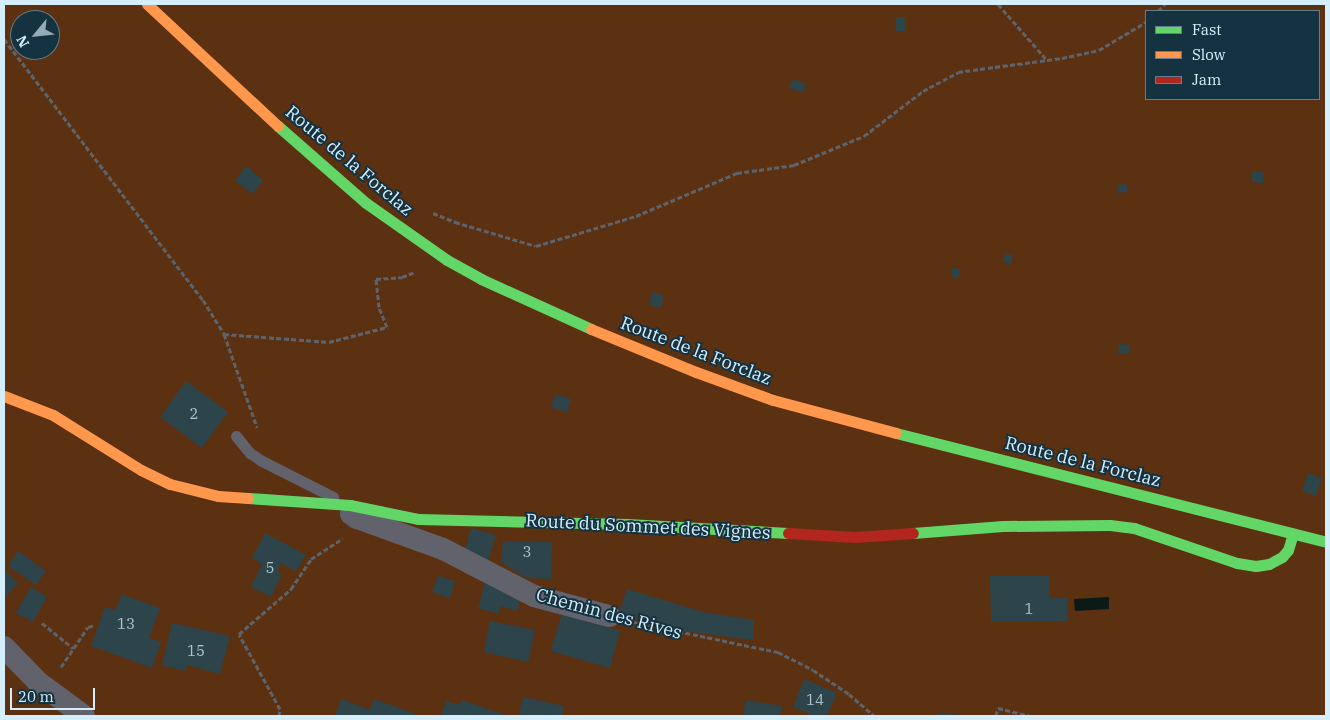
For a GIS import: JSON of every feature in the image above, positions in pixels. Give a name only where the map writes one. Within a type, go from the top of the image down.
[{"type":"street","name":"Route de la Forclaz","points":[[147,4],[311,157],[389,221],[446,260],[566,319],[696,372],[773,400],[858,424],[1326,542]]},
{"type":"street","name":"Route du Sommet des Vignes","points":[[4,396],[52,415],[141,470],[170,484],[218,496],[345,505],[435,520],[627,524],[855,537],[1003,526],[1110,525],[1134,528],[1238,563],[1256,566],[1269,564],[1282,557],[1288,550],[1293,534]]},
{"type":"street","name":"Chemin des Rives","points":[[345,505],[357,518],[443,549],[534,596],[609,616]]},
{"type":"street","points":[[4,647],[38,682],[84,716]]},
{"type":"lane","points":[[236,436],[250,453],[262,461],[321,489],[345,505]]},
{"type":"path","points":[[998,4],[1046,60]]},
{"type":"path","points":[[429,212],[455,222],[536,246],[636,216],[737,173],[794,165],[864,136],[923,91],[958,72],[1046,60],[1099,50],[1145,23]]},
{"type":"path","points":[[4,39],[203,300],[224,334],[260,436]]},
{"type":"path","points":[[224,334],[329,342],[387,327],[379,307],[376,279],[402,277],[419,271]]},
{"type":"path","points":[[279,716],[280,709],[239,634],[291,589],[312,559],[342,540],[345,505]]},
{"type":"path","name":"Chemin des Rives","points":[[609,616],[660,629],[778,652],[820,675],[849,694],[874,716]]},
{"type":"path","points":[[42,623],[73,648]]},
{"type":"path","points":[[60,671],[61,664],[88,627],[95,625]]},
{"type":"path","points":[[996,716],[998,708],[1030,716]]},
{"type":"shaded area","points":[[4,4],[1326,4],[1326,716],[4,716]]},
{"type":"shaded area","points":[[1109,597],[1109,609],[1075,611],[1074,599]]},
{"type":"building","points":[[896,17],[906,17],[906,31],[896,31]]},
{"type":"building","points":[[793,79],[806,84],[803,93],[789,88]]},
{"type":"building","points":[[246,166],[263,180],[253,194],[235,181]]},
{"type":"building","points":[[1252,171],[1264,172],[1263,183],[1252,182]]},
{"type":"building","points":[[1127,184],[1127,192],[1117,193],[1117,185]]},
{"type":"building","points":[[1005,254],[1013,255],[1011,264],[1003,262]]},
{"type":"building","points":[[952,268],[960,269],[959,278],[951,277]]},
{"type":"building","points":[[652,292],[664,295],[661,308],[649,305]]},
{"type":"building","points":[[1119,344],[1130,345],[1129,354],[1118,353]]},
{"type":"building","points":[[186,381],[228,412],[202,448],[160,417]]},
{"type":"building","points":[[555,394],[571,399],[567,413],[551,407]]},
{"type":"building","points":[[1308,473],[1322,478],[1316,496],[1302,491]]},
{"type":"building","points":[[471,528],[496,535],[488,561],[464,554]]},
{"type":"building","points":[[265,533],[306,555],[296,571],[281,563],[277,572],[282,574],[271,597],[251,587],[262,564],[252,558]]},
{"type":"building","points":[[503,541],[552,542],[551,579],[526,578],[501,562]]},
{"type":"building","points":[[18,551],[46,571],[36,585],[8,566]]},
{"type":"building","points":[[4,570],[18,583],[4,599]]},
{"type":"building","points":[[438,576],[455,581],[450,598],[432,592]]},
{"type":"building","points":[[990,576],[1049,576],[1050,598],[1067,598],[1068,621],[991,622]]},
{"type":"building","points":[[485,583],[522,593],[517,611],[500,606],[499,614],[478,608]]},
{"type":"building","points":[[31,587],[47,597],[33,622],[16,613]]},
{"type":"building","points":[[627,589],[703,612],[754,620],[753,640],[684,631],[619,613]]},
{"type":"building","points":[[122,594],[160,608],[149,638],[161,642],[152,668],[91,646],[105,607],[115,610]]},
{"type":"building","points":[[562,613],[620,631],[610,668],[551,651]]},
{"type":"building","points":[[490,621],[535,630],[528,662],[484,652]]},
{"type":"building","points":[[172,623],[230,636],[220,674],[187,665],[185,671],[162,665]]},
{"type":"building","points":[[804,679],[837,693],[827,716],[814,716],[793,707]]},
{"type":"building","points":[[523,697],[564,706],[562,716],[519,715]]},
{"type":"building","points":[[341,699],[370,710],[374,699],[416,714],[415,716],[335,716]]},
{"type":"building","points":[[462,700],[508,716],[441,716],[446,701],[460,705]]},
{"type":"building","points":[[746,700],[782,706],[780,716],[743,716]]},
{"type":"building","points":[[938,713],[961,715],[961,716],[937,716]]},
{"type":"traffic: fast","points":[[278,126],[366,203],[447,260],[481,279],[591,329]]},
{"type":"traffic: fast","points":[[896,433],[1326,542]]},
{"type":"traffic: fast","points":[[248,498],[350,505],[418,519],[627,524],[788,533]]},
{"type":"traffic: fast","points":[[913,533],[1003,526],[1110,525],[1134,528],[1237,563],[1256,566],[1269,564],[1282,557],[1288,550],[1293,534]]},
{"type":"traffic: slow","points":[[147,4],[278,126]]},
{"type":"traffic: slow","points":[[591,329],[696,372],[773,400],[896,433]]},
{"type":"traffic: slow","points":[[4,396],[53,415],[141,470],[170,484],[218,496],[248,498]]},
{"type":"traffic: jam","points":[[788,533],[855,537],[913,533]]}]
